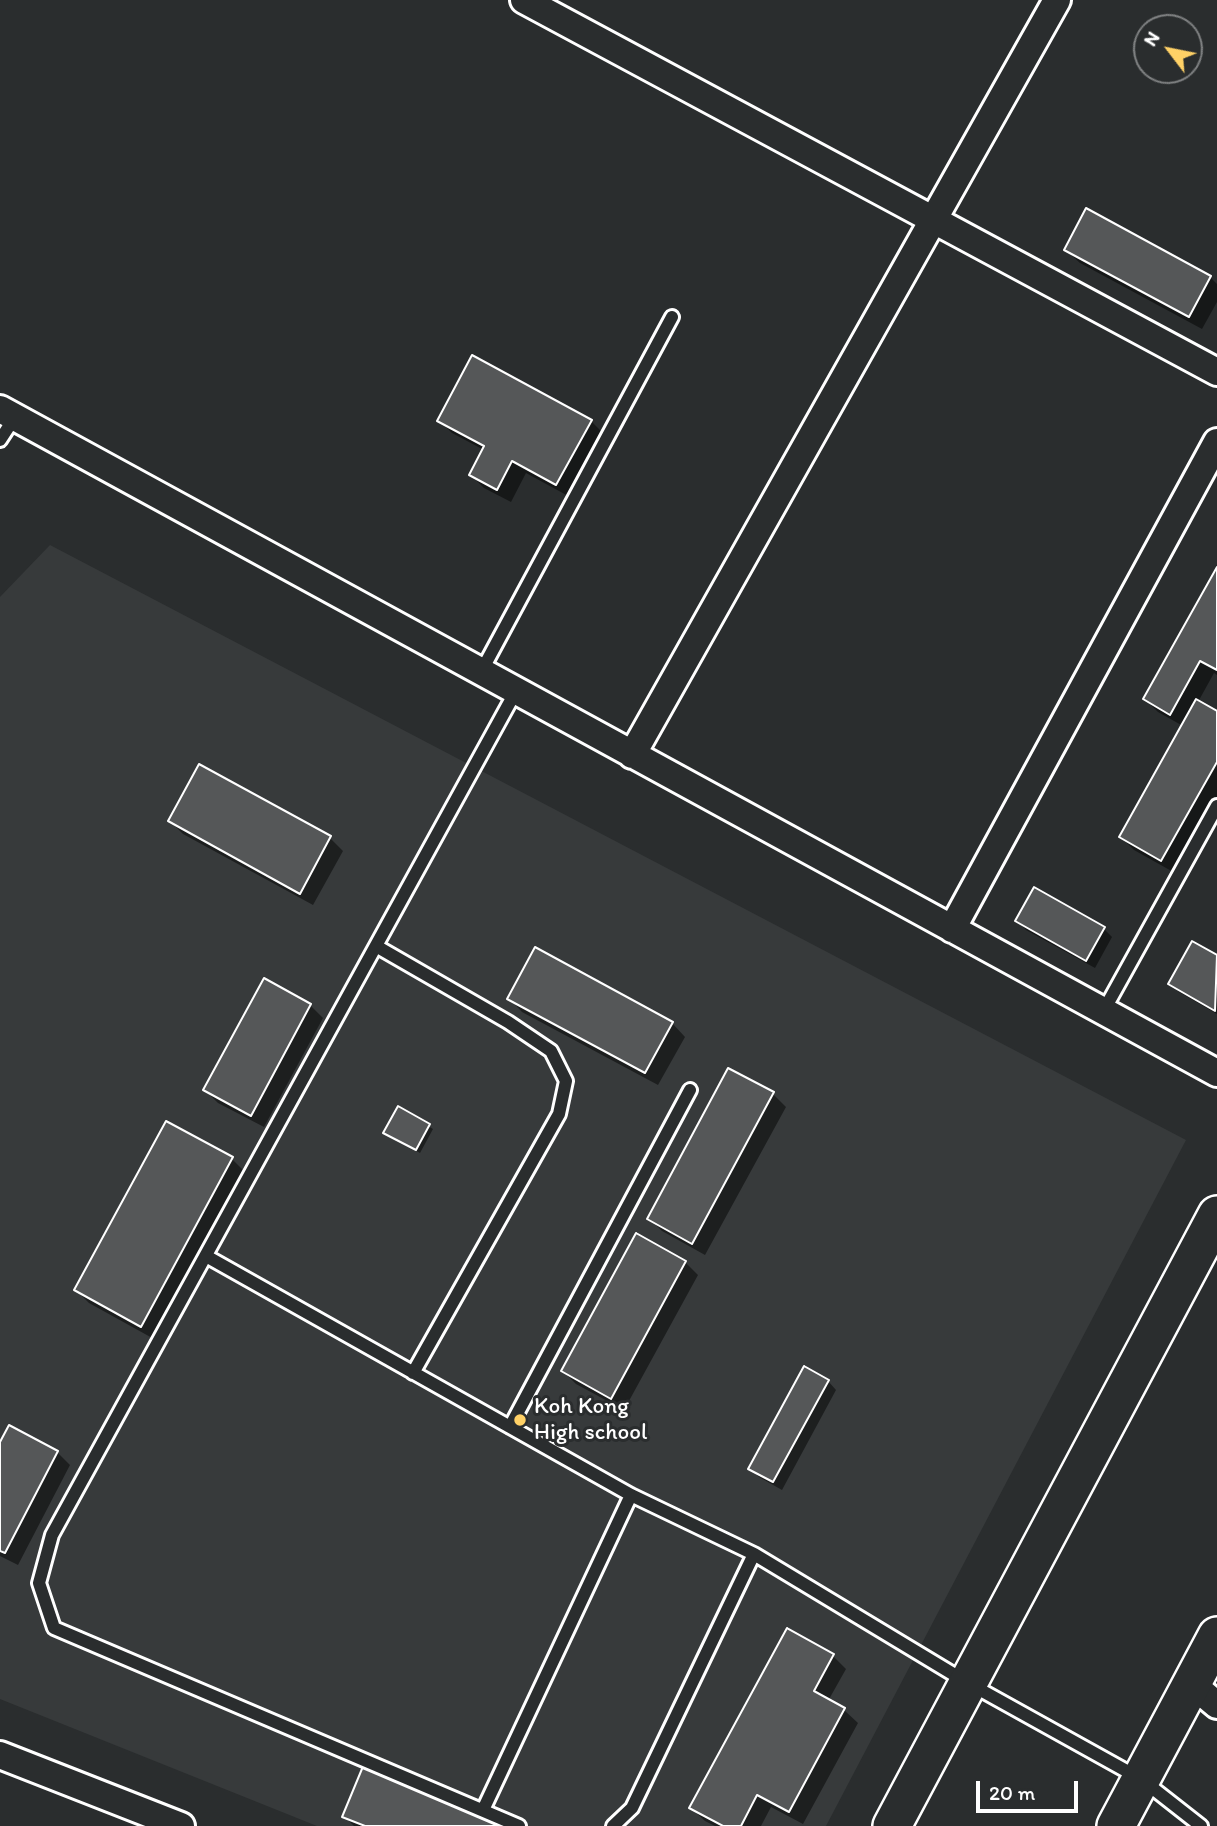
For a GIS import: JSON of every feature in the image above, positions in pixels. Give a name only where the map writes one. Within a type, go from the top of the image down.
[{"type":"street","points":[[524,0],[1217,372]]},
{"type":"street","points":[[632,755],[1057,0]]},
{"type":"street","points":[[8,413],[1217,1073]]},
{"type":"street","points":[[952,929],[1217,442]]},
{"type":"street","points":[[892,1826],[1217,1215]]},
{"type":"street","points":[[1116,1826],[1141,1779],[1204,1694],[1217,1636]]},
{"type":"street","points":[[0,1755],[181,1826]]},
{"type":"lane","points":[[481,672],[671,317]]},
{"type":"lane","points":[[0,440],[8,413]]},
{"type":"lane","points":[[516,691],[52,1535],[38,1583],[54,1628],[519,1826]]},
{"type":"lane","points":[[1103,1012],[1217,806]]},
{"type":"lane","points":[[376,946],[509,1022],[551,1051],[566,1081],[559,1114],[413,1373]]},
{"type":"lane","points":[[510,1427],[690,1090]]},
{"type":"lane","points":[[206,1256],[631,1495],[754,1553],[968,1683],[1141,1779],[1201,1826]]},
{"type":"lane","points":[[483,1810],[631,1495]]},
{"type":"lane","points":[[613,1826],[632,1808],[754,1553]]},
{"type":"shaded area","name":"Koh Kong High school","points":[[50,545],[1186,1140],[826,1826],[317,1826],[0,1699],[0,597]]},
{"type":"building","points":[[1086,208],[1211,276],[1189,317],[1064,250]]},
{"type":"building","points":[[472,355],[592,420],[556,485],[512,461],[497,490],[469,475],[484,446],[437,421]]},
{"type":"building","points":[[1217,567],[1217,670],[1200,661],[1170,715],[1143,699]]},
{"type":"building","points":[[1196,699],[1217,711],[1217,762],[1161,861],[1119,837]]},
{"type":"building","points":[[199,764],[331,836],[300,894],[168,821]]},
{"type":"building","points":[[1034,887],[1105,927],[1086,961],[1015,921]]},
{"type":"building","points":[[1192,941],[1217,955],[1215,1011],[1168,984]]},
{"type":"building","points":[[535,947],[673,1022],[645,1073],[507,999]]},
{"type":"building","points":[[264,978],[311,1004],[251,1116],[203,1090]]},
{"type":"building","points":[[728,1068],[774,1092],[692,1244],[647,1219]]},
{"type":"building","points":[[398,1106],[430,1124],[416,1150],[383,1133]]},
{"type":"building","points":[[166,1121],[233,1157],[141,1327],[74,1290]]},
{"type":"building","points":[[636,1233],[686,1261],[611,1399],[561,1371]]},
{"type":"building","points":[[804,1366],[829,1380],[773,1482],[748,1469]]},
{"type":"building","points":[[9,1425],[58,1451],[5,1553],[0,1551],[0,1442]]},
{"type":"building","points":[[787,1628],[834,1654],[814,1691],[845,1708],[789,1812],[757,1795],[741,1826],[723,1826],[689,1808]]},
{"type":"building","points":[[364,1764],[517,1826],[365,1826],[342,1817]]},
{"type":"place","name":"Koh Kong High school","points":[[520,1420]]}]
